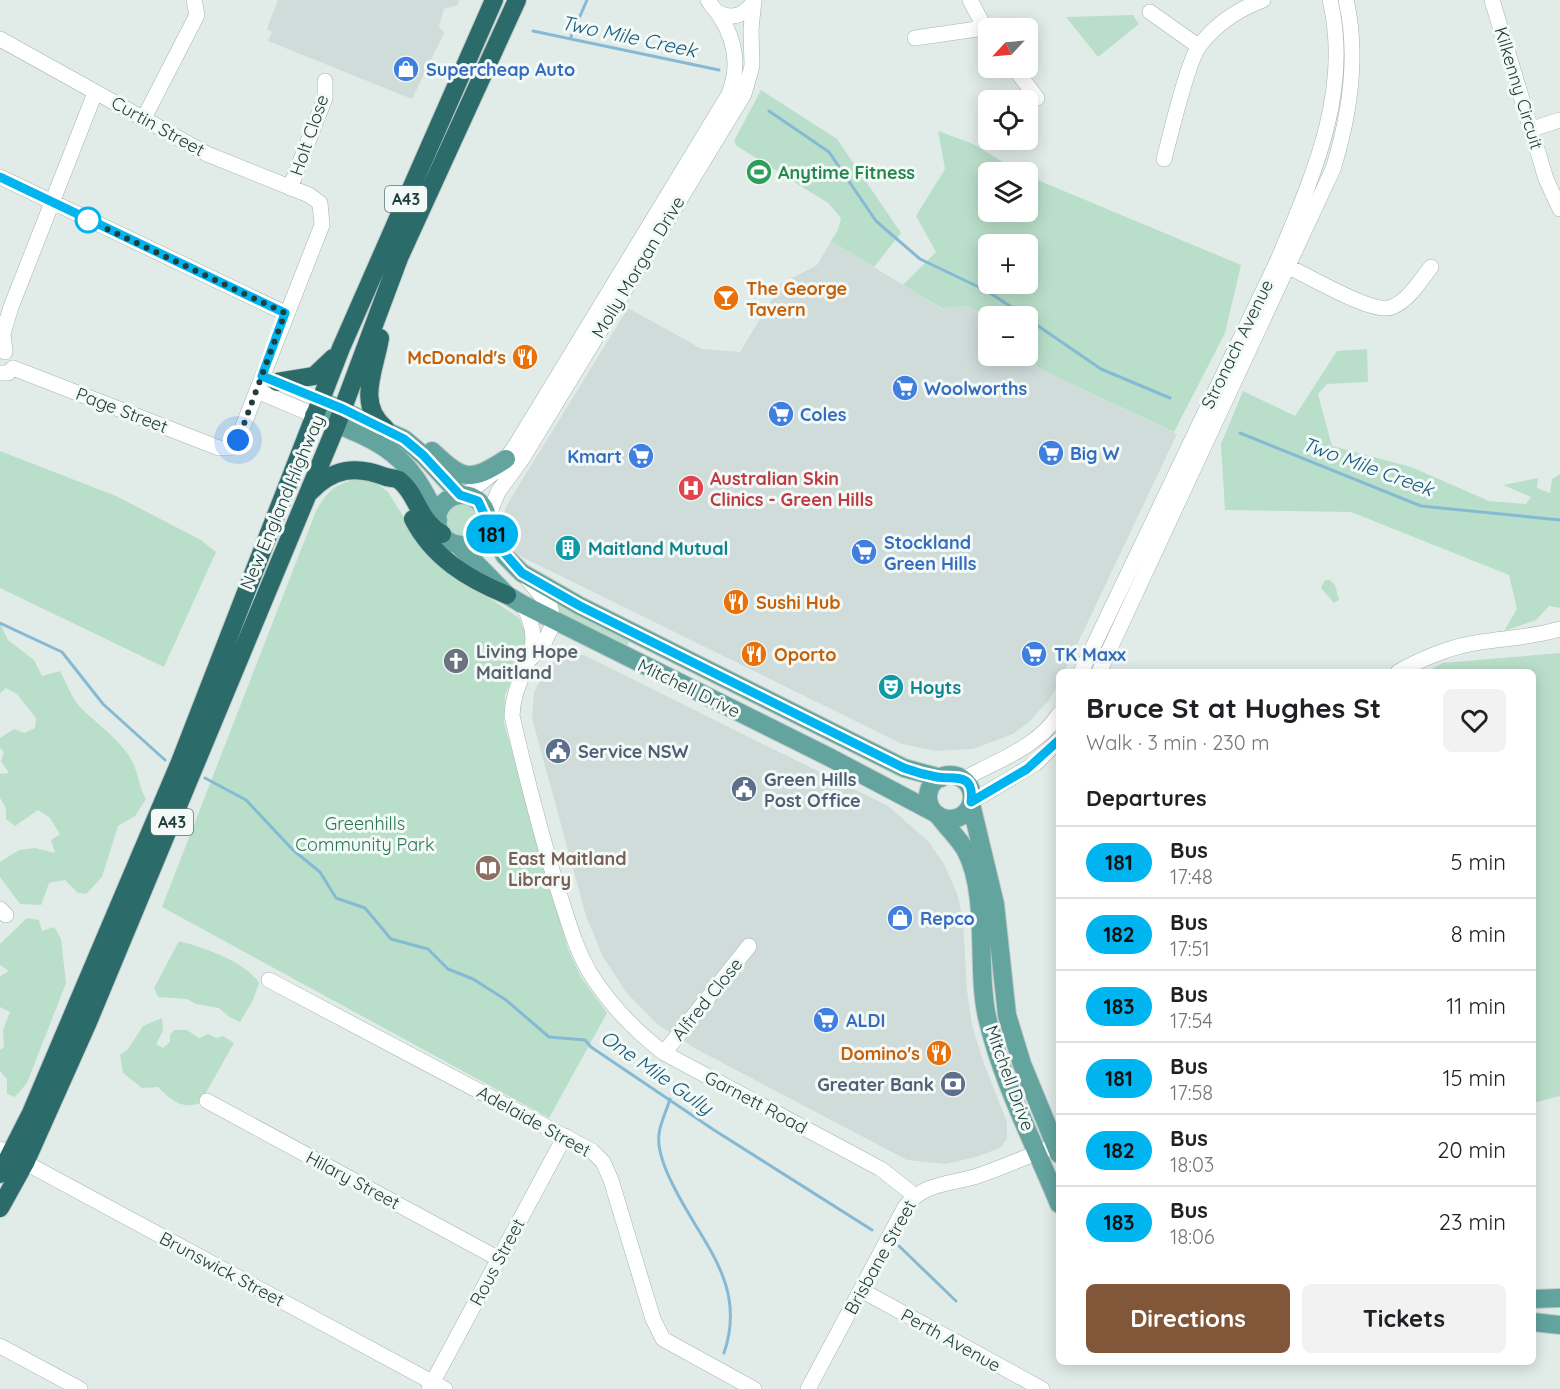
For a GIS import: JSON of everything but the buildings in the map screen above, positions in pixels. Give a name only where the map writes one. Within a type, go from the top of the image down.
[{"type":"highway","name":"New England Highway","points":[[81,1018],[317,407],[494,0]]},
{"type":"highway","name":"New England Highway","points":[[81,1018],[340,416],[399,258],[517,0]]},
{"type":"highway","points":[[385,428],[372,416],[369,402],[372,368],[378,350],[387,292]]},
{"type":"highway","points":[[270,379],[314,376],[330,363],[341,348]]},
{"type":"highway","points":[[304,498],[324,479],[346,470],[369,470],[398,479],[430,527],[446,533]]},
{"type":"highway","points":[[387,477],[400,494],[427,541],[438,554],[468,577],[514,599]]},
{"type":"highway","name":"A43","points":[[0,1174],[12,1156],[81,1018]]},
{"type":"highway","name":"A43","points":[[0,1208],[12,1156]]},
{"type":"main road","name":"Mitchell Drive","points":[[317,407],[340,416],[385,428],[404,439],[463,495]]},
{"type":"main road","name":"Mitchell Drive","points":[[340,416],[404,462],[420,483],[446,533],[514,599],[554,622],[829,757],[937,814],[962,844],[971,863],[978,904],[987,1015],[1005,1075],[1056,1197]]},
{"type":"main road","points":[[404,439],[425,445],[459,475],[470,477],[482,473],[506,459]]},
{"type":"main road","points":[[463,495],[478,501],[487,522],[481,537],[473,543],[446,533],[442,506],[463,495]]},
{"type":"main road","name":"Mitchell Drive","points":[[487,522],[505,556],[522,573],[580,606],[880,756],[914,771],[941,778]]},
{"type":"main road","points":[[953,776],[962,780],[970,789],[971,803],[967,811],[957,818],[949,819],[937,814],[929,802],[929,794],[934,782],[941,778],[953,776]]},
{"type":"main road","name":"Mitchell Drive","points":[[971,803],[995,904],[1007,1015],[1022,1064],[1056,1148]]},
{"type":"main road","points":[[1536,1299],[1560,1298]]},
{"type":"main road","points":[[1536,1316],[1560,1315]]},
{"type":"main road","points":[[1536,1322],[1560,1325]]},
{"type":"street","points":[[144,118],[197,15],[194,0]]},
{"type":"street","name":"Molly Morgan Drive","points":[[463,495],[506,459],[728,96],[733,83],[736,58],[733,45],[718,13],[707,0]]},
{"type":"street","points":[[970,0],[979,18]]},
{"type":"street","points":[[1164,159],[1198,46],[1222,22],[1239,10],[1263,0]]},
{"type":"street","name":"Stronach Avenue","points":[[1100,669],[1283,264],[1328,126],[1335,88],[1337,48],[1330,0]]},
{"type":"street","name":"Stronach Avenue","points":[[1082,669],[1283,264],[1326,186],[1341,144],[1353,78],[1353,51],[1346,0]]},
{"type":"street","name":"Kilkenny Circuit","points":[[1492,0],[1546,179],[1560,209]]},
{"type":"street","name":"Molly Morgan Drive","points":[[718,13],[734,17],[747,10],[753,2]]},
{"type":"street","name":"Molly Morgan Drive","points":[[487,522],[498,492],[528,451],[744,94],[752,66],[753,2]]},
{"type":"street","points":[[1150,12],[1198,46]]},
{"type":"street","points":[[915,38],[978,32]]},
{"type":"street","name":"Curtin Street","points":[[0,39],[207,154],[309,195],[320,203],[322,225],[285,313]]},
{"type":"street","points":[[1022,78],[1031,90]]},
{"type":"street","name":"Holt Close","points":[[290,188],[325,98],[325,81]]},
{"type":"street","points":[[7,370],[14,358],[2,352],[6,307],[52,202],[95,93]]},
{"type":"street","points":[[1532,129],[1560,120]]},
{"type":"street","points":[[0,177],[285,313],[270,379],[256,391]]},
{"type":"street","points":[[1283,264],[1375,309],[1385,310],[1394,307],[1410,294],[1431,267]]},
{"type":"street","name":"Page Street","points":[[7,370],[219,448],[230,448],[238,440],[256,391]]},
{"type":"street","name":"Mitchell Drive","points":[[270,379],[317,407]]},
{"type":"street","name":"Mitchell Drive","points":[[256,391],[317,407]]},
{"type":"street","points":[[522,573],[550,606],[554,622]]},
{"type":"street","name":"Garnett Road","points":[[514,599],[533,625],[530,659],[512,701],[512,716],[541,830],[576,946],[590,972],[613,1006],[637,1032],[664,1053],[881,1169],[914,1195]]},
{"type":"street","name":"Garnett Road","points":[[530,659],[541,649],[554,622]]},
{"type":"street","points":[[1404,669],[1436,654],[1461,646],[1535,636],[1560,629]]},
{"type":"street","points":[[962,780],[1017,753],[1044,732],[1056,718]]},
{"type":"street","points":[[971,803],[1027,769],[1056,743]]},
{"type":"street","name":"Alfred Close","points":[[664,1053],[749,946]]},
{"type":"street","name":"Adelaide Street","points":[[268,980],[592,1151],[603,1162],[611,1180],[652,1318],[663,1339],[754,1389]]},
{"type":"street","name":"Hilary Street","points":[[207,1101],[499,1259]]},
{"type":"street","name":"Rous Street","points":[[435,1387],[499,1259],[565,1136]]},
{"type":"street","name":"Brisbane Street","points":[[808,1389],[904,1207],[914,1195],[938,1184],[980,1175],[1038,1152],[1056,1150]]},
{"type":"street","name":"Brunswick Street","points":[[12,1156],[435,1387]]},
{"type":"street","name":"Perth Avenue","points":[[861,1290],[1042,1389]]},
{"type":"street","points":[[0,1346],[80,1389]]},
{"type":"shaded area","points":[[278,0],[459,0],[458,5],[444,9],[439,26],[444,33],[412,99],[268,41],[272,32],[267,29]]},
{"type":"shaded area","name":"Stockland Green Hills","points":[[831,241],[941,308],[968,306],[978,311],[978,366],[1036,366],[1177,434],[1065,669],[1056,669],[1056,688],[1049,700],[1029,722],[1013,734],[973,749],[936,751],[902,744],[516,554],[503,533],[500,523],[508,503],[628,308],[702,349],[740,352],[781,284],[817,265]]},
{"type":"shaded area","points":[[563,655],[584,655],[888,806],[928,841],[944,864],[958,896],[963,920],[967,990],[972,1025],[984,1064],[1007,1122],[1007,1139],[1000,1148],[976,1157],[945,1164],[907,1160],[696,1049],[657,1024],[626,992],[602,955],[586,916],[532,718],[534,692],[547,668]]},
{"type":"green space","points":[[1133,15],[1139,24],[1098,57],[1066,17]]},
{"type":"green space","points":[[761,90],[837,139],[901,233],[874,267],[831,241],[838,230],[841,218],[828,203],[737,146],[734,141]]},
{"type":"green space","points":[[938,131],[971,143],[978,147],[978,150],[983,150],[1003,162],[978,162],[978,222],[1038,222],[1038,180],[1241,265],[1225,333],[1174,432],[1036,366],[1038,306],[978,306],[978,311],[968,306],[942,308],[903,285],[936,252],[916,216],[945,169]]},
{"type":"green space","points":[[1367,349],[1368,382],[1327,384],[1318,394],[1332,446],[1411,467],[1489,501],[1526,504],[1531,497],[1503,485],[1538,478],[1537,488],[1550,493],[1552,479],[1560,474],[1560,608],[1549,606],[1536,620],[1504,631],[1517,609],[1509,575],[1351,512],[1225,510],[1221,444],[1243,391],[1295,416],[1337,351]]},
{"type":"green space","points":[[0,451],[116,496],[201,540],[216,552],[164,667],[0,588]]},
{"type":"green space","name":"Greenhills Community Park","points":[[358,479],[376,483],[388,492],[420,543],[449,571],[519,618],[527,635],[524,652],[505,695],[504,723],[568,949],[581,977],[607,1013],[549,1118],[162,907],[316,511],[332,489]]},
{"type":"green space","points":[[462,502],[475,507],[480,520],[475,533],[462,538],[449,533],[444,520],[449,507]]},
{"type":"green space","points":[[1325,580],[1330,580],[1335,585],[1339,600],[1334,603],[1321,588]]},
{"type":"green space","points":[[554,597],[632,636],[625,650],[559,617]]},
{"type":"green space","points":[[0,623],[8,640],[34,660],[42,676],[60,671],[78,704],[127,753],[134,765],[146,799],[135,816],[118,826],[102,877],[86,894],[78,893],[65,880],[49,883],[41,905],[20,904],[0,877],[0,862],[19,850],[35,848],[55,853],[51,840],[60,834],[50,818],[38,810],[15,826],[6,819],[6,808],[0,798],[0,774],[9,773],[1,761],[4,752],[0,748],[0,738],[14,729],[24,733],[35,728],[36,718],[17,694],[6,688],[0,693]]},
{"type":"green space","points":[[1560,653],[1560,1096],[1536,1102],[1536,669],[1432,669],[1443,663]]},
{"type":"green space","points":[[27,918],[39,920],[42,931],[54,927],[61,939],[66,983],[27,1083],[15,1097],[7,1094],[7,1079],[0,1071],[0,1050],[4,1047],[3,1030],[10,1012],[0,1007],[0,976],[9,971],[0,965],[0,944]]},
{"type":"green space","points":[[179,941],[211,951],[234,962],[253,975],[259,983],[253,1000],[240,1022],[229,1017],[219,1008],[196,1004],[187,999],[158,997],[154,988]]},
{"type":"green space","points":[[162,1018],[163,1031],[156,1044],[163,1048],[170,1042],[170,1035],[174,1030],[187,1030],[199,1038],[208,1034],[217,1038],[223,1036],[234,1043],[200,1103],[187,1105],[176,1102],[158,1087],[142,1088],[123,1073],[120,1055],[128,1049],[143,1026]]},
{"type":"waterway","points":[[570,39],[587,0]]},
{"type":"waterway","name":"Two Mile Creek","points":[[533,31],[719,70]]},
{"type":"waterway","name":"Two Mile Creek","points":[[769,111],[829,152],[876,221],[920,259],[987,291],[1010,306]]},
{"type":"waterway","name":"Two Mile Creek","points":[[1038,326],[1101,369],[1170,398]]},
{"type":"waterway","name":"Two Mile Creek","points":[[1240,433],[1421,506],[1560,520]]},
{"type":"waterway","name":"One Mile Gully","points":[[0,623],[62,652],[103,704],[165,760]]},
{"type":"waterway","name":"One Mile Gully","points":[[205,778],[246,800],[293,850],[320,872],[336,898],[365,908],[391,939],[428,949],[448,969],[473,979],[506,1000],[549,1037],[585,1040],[591,1047],[714,1130],[872,1230]]},
{"type":"waterway","points":[[670,1099],[660,1130],[660,1153],[672,1183],[718,1264],[725,1284],[730,1305],[730,1328],[724,1353]]},
{"type":"waterway","name":"One Mile Gully","points":[[899,1246],[956,1301]]},
{"type":"bus line","name":"181","points":[[0,177],[285,313],[262,376],[385,428],[414,446],[460,495],[471,497],[483,507],[487,515],[487,525],[494,539],[513,565],[522,573],[580,606],[775,701],[904,768],[941,778],[949,776],[960,778],[970,789],[971,802],[1036,763],[1056,743]]},
{"type":"place","name":"Supercheap Auto","points":[[406,69]]},
{"type":"place","name":"Anytime Fitness","points":[[759,172]]},
{"type":"place","name":"The George Tavern","points":[[726,298]]},
{"type":"place","name":"McDonald's","points":[[525,357]]},
{"type":"place","name":"Woolworths","points":[[905,388]]},
{"type":"place","name":"Coles","points":[[781,414]]},
{"type":"place","name":"Big W","points":[[1051,453]]},
{"type":"place","name":"Kmart","points":[[641,456]]},
{"type":"place","name":"Australian Skin Clinics - Green Hills","points":[[691,488]]},
{"type":"place","name":"Maitland Mutual","points":[[568,548]]},
{"type":"place","name":"Stockland Green Hills","points":[[864,552]]},
{"type":"place","name":"Sushi Hub","points":[[736,602]]},
{"type":"place","name":"Oporto","points":[[754,654]]},
{"type":"place","name":"TK Maxx","points":[[1034,654]]},
{"type":"place","name":"Living Hope Maitland","points":[[456,661]]},
{"type":"place","name":"Hoyts","points":[[891,687]]},
{"type":"place","name":"Service NSW","points":[[558,751]]},
{"type":"place","name":"Green Hills Post Office","points":[[744,789]]},
{"type":"place","name":"East Maitland Library","points":[[488,868]]},
{"type":"place","name":"Repco","points":[[900,918]]},
{"type":"place","name":"ALDI","points":[[826,1020]]},
{"type":"place","name":"Domino's","points":[[939,1053]]},
{"type":"place","name":"Greater Bank","points":[[953,1084]]},
{"type":"route","points":[[88,220],[285,313],[238,440]]}]
